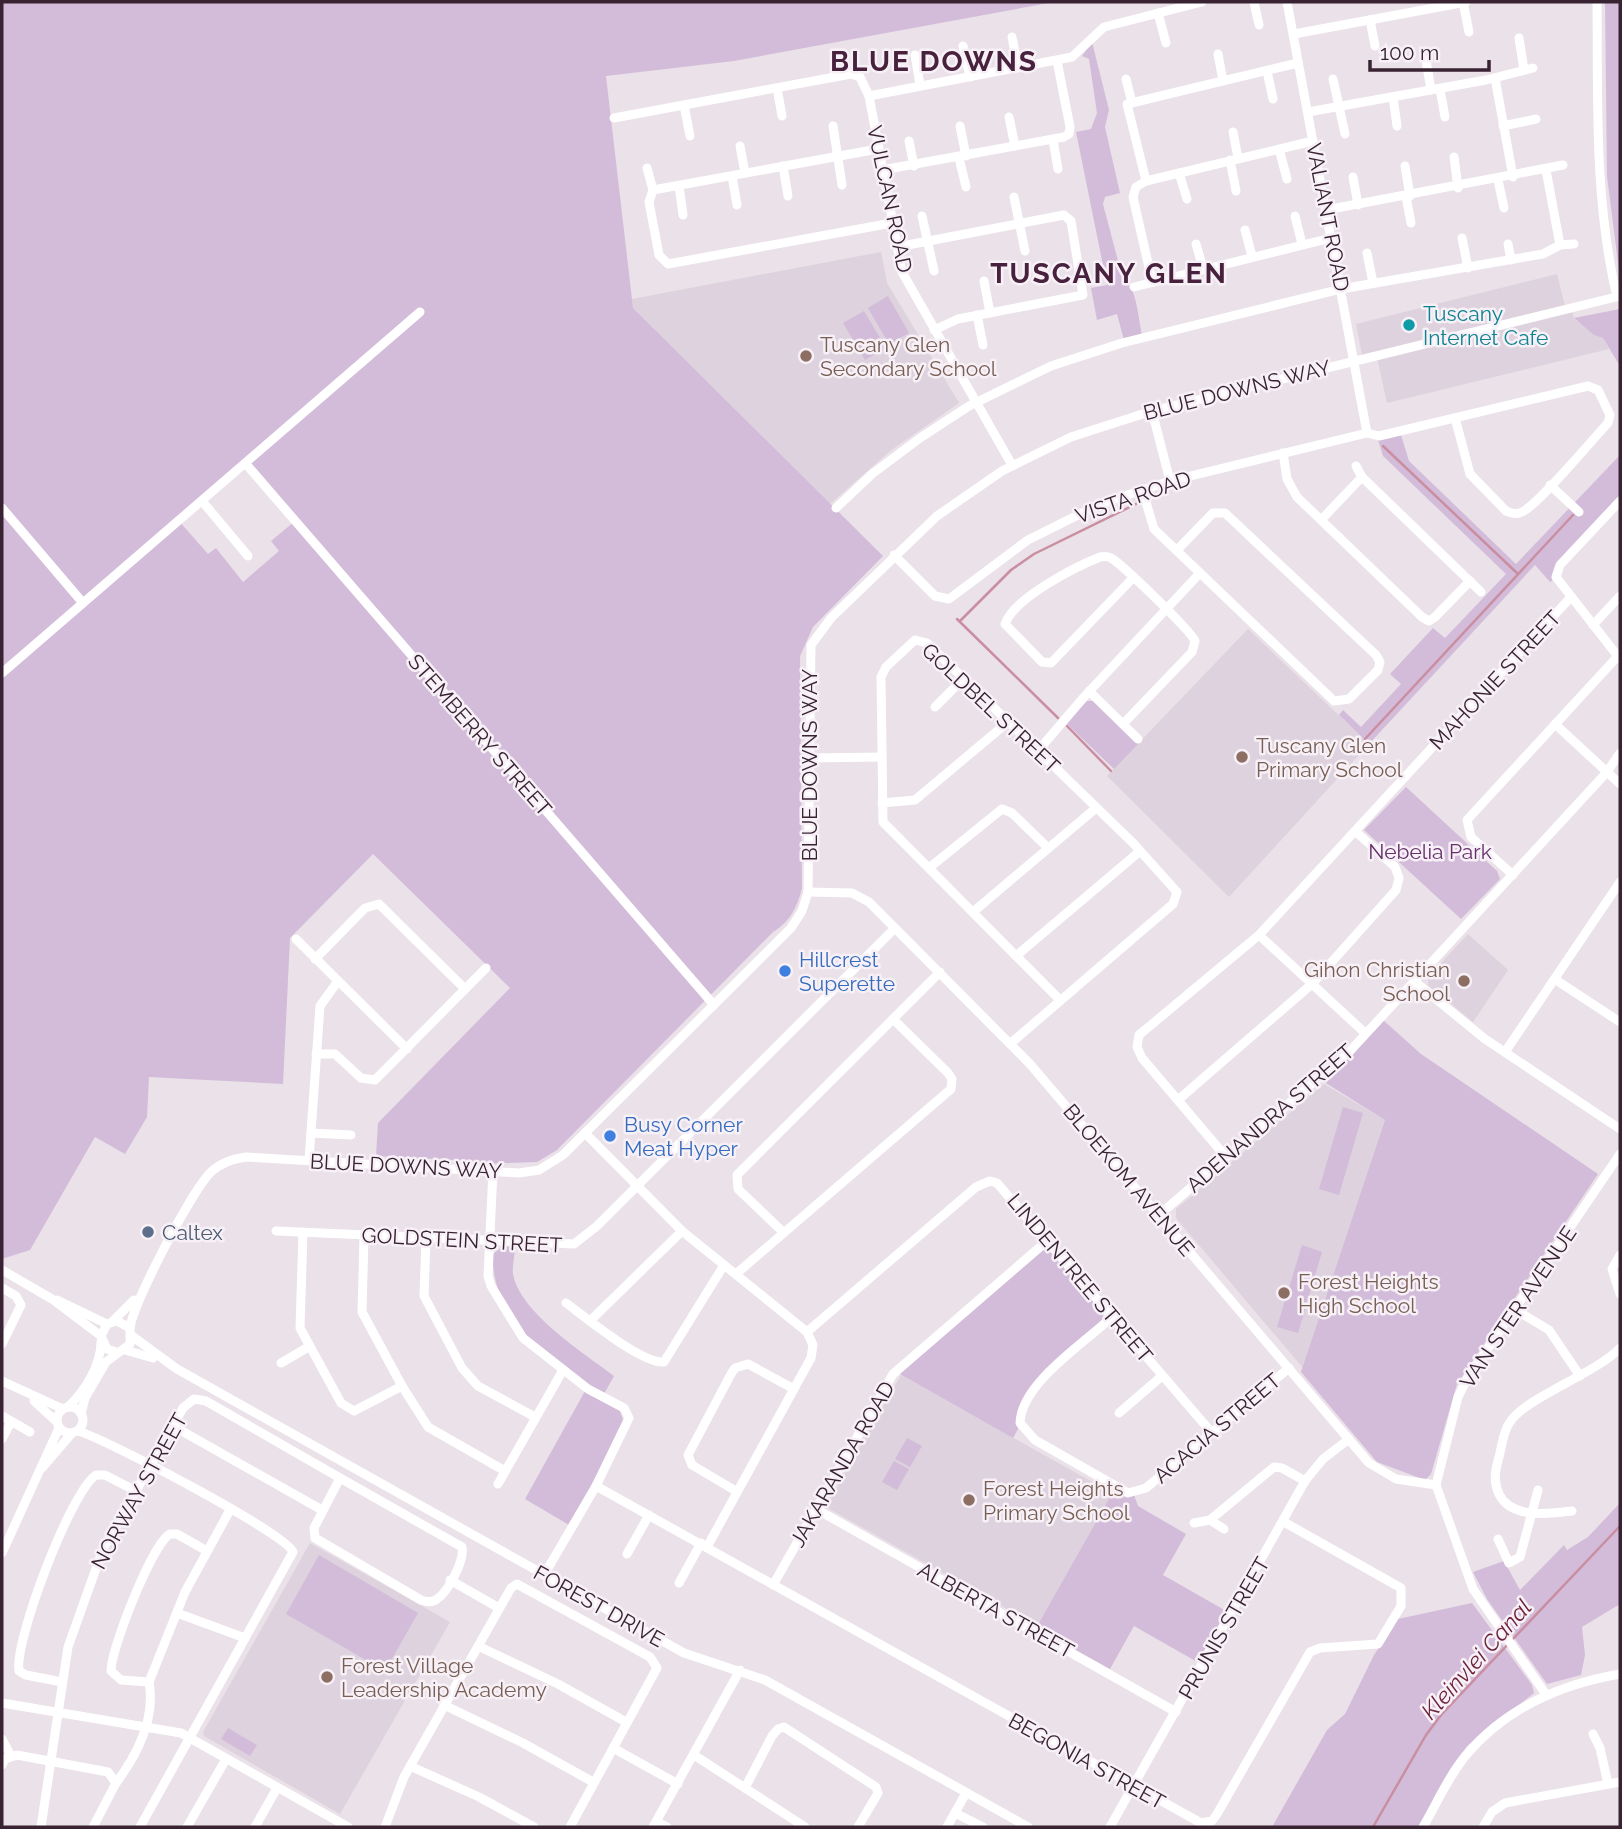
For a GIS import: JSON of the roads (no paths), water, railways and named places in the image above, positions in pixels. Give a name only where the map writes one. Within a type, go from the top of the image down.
[{"type":"street","points":[[869,96],[1057,61],[1082,51],[1093,34],[1104,27],[1202,2]]},
{"type":"street","points":[[1254,2],[1259,25]]},
{"type":"street","name":"VALIANT ROAD","points":[[1287,2],[1367,433]]},
{"type":"street","points":[[1294,33],[1464,2],[1469,32]]},
{"type":"street","points":[[1597,2],[1599,186],[1605,239],[1619,297]]},
{"type":"street","points":[[1158,13],[1166,43]]},
{"type":"street","points":[[1370,20],[1375,46]]},
{"type":"street","points":[[1012,37],[1018,68]]},
{"type":"street","points":[[1308,112],[1436,90],[1529,69],[1519,38]]},
{"type":"street","points":[[963,46],[970,78]]},
{"type":"street","points":[[1218,54],[1223,81]]},
{"type":"street","points":[[915,55],[920,85]]},
{"type":"street","points":[[1426,60],[1445,117]]},
{"type":"street","points":[[882,170],[1053,140],[1069,134],[1057,61]]},
{"type":"street","points":[[1146,181],[1127,104],[1298,63]]},
{"type":"street","points":[[1267,71],[1273,99]]},
{"type":"street","name":"VULCAN ROAD","points":[[777,88],[851,74],[860,77],[869,96],[892,223],[907,283],[1012,465]]},
{"type":"street","points":[[1495,78],[1513,177]]},
{"type":"street","points":[[1126,79],[1132,103]]},
{"type":"street","points":[[1333,79],[1345,134]]},
{"type":"street","points":[[614,118],[777,88],[782,116]]},
{"type":"street","points":[[1393,97],[1397,126]]},
{"type":"street","points":[[684,105],[690,136]]},
{"type":"street","points":[[1009,117],[1015,146]]},
{"type":"street","points":[[1503,126],[1536,119]]},
{"type":"street","points":[[833,126],[842,185]]},
{"type":"street","points":[[960,126],[966,187]]},
{"type":"street","points":[[1233,132],[1236,191]]},
{"type":"street","points":[[1053,140],[1058,169]]},
{"type":"street","points":[[909,141],[914,166]]},
{"type":"street","points":[[1152,281],[1133,197],[1136,187],[1146,181],[1313,141]]},
{"type":"street","points":[[740,146],[745,173]]},
{"type":"street","points":[[653,190],[878,149]]},
{"type":"street","points":[[1279,149],[1287,179]]},
{"type":"street","points":[[1454,157],[1458,187]]},
{"type":"street","points":[[1326,211],[1498,180],[1563,165]]},
{"type":"street","points":[[783,166],[788,196]]},
{"type":"street","points":[[1405,166],[1411,223]]},
{"type":"street","points":[[647,168],[653,190],[649,202],[659,255],[668,264],[892,223]]},
{"type":"street","points":[[1546,170],[1560,245]]},
{"type":"street","points":[[1179,173],[1187,199]]},
{"type":"street","points":[[732,176],[737,205]]},
{"type":"street","points":[[1353,177],[1358,205]]},
{"type":"street","points":[[1498,180],[1504,208]]},
{"type":"street","points":[[679,186],[683,215]]},
{"type":"street","points":[[1014,197],[1025,251]]},
{"type":"street","points":[[897,247],[1064,215],[1070,219],[1083,295],[977,315],[952,321],[934,330]]},
{"type":"street","points":[[922,216],[934,271]]},
{"type":"street","points":[[1295,216],[1302,244]]},
{"type":"street","points":[[1245,230],[1252,256]]},
{"type":"street","points":[[1134,287],[1331,238]]},
{"type":"street","points":[[1462,238],[1468,268]]},
{"type":"street","points":[[1196,244],[1203,268]]},
{"type":"street","points":[[1508,244],[1511,260]]},
{"type":"street","points":[[836,508],[892,458],[976,403],[1051,366],[1122,344],[1341,289],[1511,260],[1546,253],[1560,245],[1574,244]]},
{"type":"street","points":[[1367,253],[1373,283]]},
{"type":"street","points":[[984,281],[990,313]]},
{"type":"street","name":"BLUE DOWNS WAY","points":[[131,1332],[133,1311],[146,1284],[202,1183],[218,1166],[246,1157],[519,1173],[539,1170],[556,1161],[791,928],[802,911],[808,892],[811,645],[831,618],[894,555],[957,500],[1012,465],[1107,423],[1619,297]]},
{"type":"street","points":[[2,673],[421,312]]},
{"type":"street","points":[[977,315],[983,345]]},
{"type":"street","name":"VISTA ROAD","points":[[894,555],[935,596],[949,599],[1044,531],[1100,504],[1142,489],[1367,433],[1379,436],[1585,386],[1596,388],[1608,407],[1609,419],[1550,485]]},
{"type":"street","points":[[1152,411],[1170,481]]},
{"type":"street","points":[[1455,418],[1470,474],[1506,511],[1513,514],[1524,511],[1550,485],[1579,512]]},
{"type":"street","points":[[1283,453],[1290,487],[1321,520],[1429,621],[1470,581]]},
{"type":"street","name":"STEMBERRY STREET","points":[[246,464],[714,1005]]},
{"type":"street","points":[[1356,466],[1362,477],[1481,592]]},
{"type":"street","points":[[1321,520],[1362,477]]},
{"type":"street","points":[[1142,489],[1153,527],[1334,701],[1349,699],[1378,670],[1378,658],[1228,515],[1222,512],[1213,513],[1177,550]]},
{"type":"street","points":[[202,501],[248,556]]},
{"type":"street","points":[[1513,875],[1471,837],[1468,820],[1619,658],[1556,577],[1560,565],[1620,501]]},
{"type":"street","points":[[2,508],[83,603]]},
{"type":"street","points":[[1123,724],[1195,647],[1192,635],[1133,578],[1111,558],[1100,556],[1027,599],[1007,619],[1006,626],[1042,662],[1051,663],[1133,578]]},
{"type":"street","points":[[1037,752],[1089,691],[1200,573]]},
{"type":"street","points":[[1593,625],[1620,596]]},
{"type":"street","name":"MAHONIE STREET","points":[[1226,1157],[1139,1054],[1139,1035],[1259,935],[1571,597]]},
{"type":"street","name":"GOLDBEL STREET","points":[[1011,1043],[1175,901],[1175,887],[924,641],[910,643],[882,674],[881,757],[885,825],[1059,999]]},
{"type":"street","points":[[934,707],[963,679]]},
{"type":"street","points":[[1089,691],[1138,738]]},
{"type":"street","points":[[882,803],[915,800],[1008,722]]},
{"type":"street","points":[[1555,724],[1620,784]]},
{"type":"street","name":"ADENANDRA STREET","points":[[1158,1215],[1335,1065],[1513,875],[1607,772],[1620,753]]},
{"type":"street","points":[[808,758],[881,757]]},
{"type":"street","points":[[973,912],[1096,808]]},
{"type":"street","points":[[929,868],[1002,809],[1012,813],[1048,848]]},
{"type":"street","points":[[1178,1100],[1312,984],[1398,885],[1399,878],[1395,867],[1355,831]]},
{"type":"street","points":[[1016,956],[1139,852]]},
{"type":"street","points":[[1505,1052],[1620,882]]},
{"type":"street","name":"BLOEKOM AVENUE","points":[[808,892],[856,894],[895,928],[1011,1043],[1370,1463],[1389,1477],[1418,1485],[1436,1485]]},
{"type":"street","points":[[315,959],[365,908],[379,904],[466,989]]},
{"type":"street","name":"GOLDSTEIN STREET","points":[[276,1231],[490,1243],[574,1244],[638,1186],[895,928]]},
{"type":"street","points":[[1259,935],[1365,1033]]},
{"type":"street","points":[[296,939],[407,1049]]},
{"type":"street","points":[[316,1054],[335,1054],[361,1079],[370,1082],[407,1049],[486,968]]},
{"type":"street","points":[[783,1232],[738,1189],[737,1175],[940,972]]},
{"type":"street","points":[[1556,980],[1620,1022]]},
{"type":"street","points":[[309,1160],[320,1006],[338,981]]},
{"type":"street","points":[[1414,981],[1446,1009],[1505,1052],[1620,1129]]},
{"type":"street","points":[[736,1274],[951,1090],[952,1079],[893,1020]]},
{"type":"street","points":[[311,1133],[351,1135]]},
{"type":"street","points":[[585,1133],[682,1231],[807,1332],[812,1340],[813,1354],[794,1389],[704,1545],[679,1583]]},
{"type":"street","name":"VAN STER AVENUE","points":[[1436,1485],[1463,1385],[1620,1154]]},
{"type":"street","points":[[493,1171],[489,1282],[514,1329],[588,1389],[621,1406],[629,1418],[596,1486],[544,1575]]},
{"type":"street","name":"LINDENTREE STREET","points":[[807,1332],[984,1183],[997,1183],[1212,1433]]},
{"type":"street","points":[[590,1321],[682,1231]]},
{"type":"street","points":[[303,1232],[298,1316],[300,1328],[341,1403],[351,1411],[402,1386]]},
{"type":"street","points":[[364,1236],[362,1312],[402,1386],[428,1427],[505,1471]]},
{"type":"street","points":[[426,1239],[424,1296],[463,1368],[478,1386],[535,1417]]},
{"type":"street","name":"JAKARANDA ROAD","points":[[773,1585],[897,1369],[1047,1241]]},
{"type":"street","points":[[1620,1255],[1612,1269],[1620,1294]]},
{"type":"street","points":[[566,1303],[652,1360],[664,1362],[724,1265]]},
{"type":"street","points":[[2,1270],[52,1299],[101,1338],[107,1349],[120,1351]]},
{"type":"street","name":"BLUE DOWNS WAY","points":[[110,1322],[128,1309],[146,1284]]},
{"type":"street","points":[[2,1287],[16,1296],[21,1305],[4,1332],[2,1344]]},
{"type":"street","points":[[41,1469],[75,1432],[85,1398],[106,1362],[120,1351],[131,1332],[121,1321],[110,1322],[52,1299]]},
{"type":"street","points":[[1514,1309],[1549,1330],[1580,1376]]},
{"type":"street","name":"ACACIA STREET","points":[[1113,1316],[1041,1380],[1021,1414],[1021,1428],[1035,1440],[1128,1493],[1146,1488],[1289,1368]]},
{"type":"street","points":[[2,1553],[41,1469],[65,1408],[79,1395],[100,1359],[101,1338],[110,1322]]},
{"type":"street","name":"FOREST DRIVE","points":[[131,1332],[177,1369]]},
{"type":"street","points":[[281,1363],[310,1346]]},
{"type":"street","points":[[1572,1511],[1533,1513],[1509,1506],[1496,1486],[1495,1472],[1508,1424],[1520,1412],[1609,1359],[1620,1348]]},
{"type":"street","name":"FOREST DRIVE","points":[[120,1351],[140,1353],[177,1369],[684,1653],[765,1680],[1028,1827]]},
{"type":"street","points":[[736,1491],[692,1465],[688,1455],[731,1374],[735,1368],[748,1364],[794,1389]]},
{"type":"street","points":[[498,1484],[563,1370]]},
{"type":"street","points":[[1119,1413],[1162,1376]]},
{"type":"street","points":[[2,1381],[24,1393],[82,1415],[107,1441]]},
{"type":"street","points":[[24,1393],[58,1425],[107,1441],[291,1546],[292,1558],[140,1827]]},
{"type":"street","name":"NORWAY STREET","points":[[41,1827],[48,1760],[68,1647],[99,1558],[189,1401],[206,1401],[340,1478]]},
{"type":"street","points":[[2,1416],[30,1432]]},
{"type":"street","points":[[2,1439],[11,1422]]},
{"type":"street","points":[[173,1426],[322,1510]]},
{"type":"street","name":"PRUNIS STREET","points":[[1111,1827],[1305,1481],[1323,1459],[1349,1439]]},
{"type":"street","points":[[1194,1523],[1209,1520],[1274,1467],[1282,1468],[1305,1481]]},
{"type":"street","points":[[62,1682],[26,1675],[19,1671],[18,1663],[23,1636],[58,1539],[88,1483],[96,1475],[105,1475],[136,1491]]},
{"type":"street","points":[[340,1478],[459,1545],[463,1555],[440,1597],[431,1602],[421,1600],[319,1542],[314,1533],[322,1510],[340,1478]]},
{"type":"street","points":[[1436,1485],[1466,1575],[1499,1629],[1545,1693]]},
{"type":"street","name":"BEGONIA STREET","points":[[596,1486],[1195,1822],[1212,1821],[1310,1652],[1320,1648],[1371,1647],[1381,1642],[1401,1606],[1401,1588],[1284,1521]]},
{"type":"street","points":[[1498,1539],[1509,1563],[1518,1559],[1524,1550],[1538,1490]]},
{"type":"street","name":"ALBERTA STREET","points":[[816,1509],[1176,1712]]},
{"type":"street","points":[[93,1827],[114,1780],[134,1758],[145,1727],[149,1682],[177,1614],[230,1510]]},
{"type":"street","points":[[627,1554],[649,1515]]},
{"type":"street","points":[[1209,1520],[1223,1530]]},
{"type":"street","points":[[149,1682],[121,1680],[111,1671],[143,1574],[165,1537],[170,1534],[177,1534],[207,1551]]},
{"type":"street","points":[[450,1580],[499,1608]]},
{"type":"street","points":[[385,1827],[410,1766],[511,1587],[517,1584],[654,1661],[655,1674],[626,1721],[570,1827]]},
{"type":"street","points":[[177,1614],[245,1637]]},
{"type":"street","points":[[478,1646],[558,1684],[626,1721]]},
{"type":"street","points":[[667,1827],[655,1824],[740,1670]]},
{"type":"street","points":[[1423,1827],[1467,1754],[1545,1693],[1576,1682],[1620,1674]]},
{"type":"street","points":[[2,1703],[181,1733],[348,1827]]},
{"type":"street","points":[[444,1705],[523,1743],[593,1782]]},
{"type":"street","points":[[744,1788],[772,1736],[784,1727],[868,1779],[876,1787],[877,1793],[858,1827]]},
{"type":"street","points":[[1593,1734],[1600,1748],[1608,1784]]},
{"type":"street","points":[[2,1739],[11,1756]]},
{"type":"street","points":[[613,1748],[678,1784]]},
{"type":"street","points":[[694,1755],[805,1827]]},
{"type":"street","points":[[11,1756],[103,1770],[114,1780]]},
{"type":"street","points":[[2,1765],[11,1756]]},
{"type":"street","points":[[188,1827],[226,1759]]},
{"type":"street","points":[[410,1766],[479,1797],[534,1827]]},
{"type":"street","points":[[1483,1827],[1492,1812],[1505,1803],[1620,1782]]},
{"type":"street","points":[[255,1827],[277,1788]]},
{"type":"street","points":[[947,1827],[966,1793]]},
{"type":"street","points":[[955,1813],[983,1827]]},
{"type":"waterway","points":[[1383,446],[1518,574]]},
{"type":"waterway","points":[[960,621],[1011,570],[1034,554],[1138,503]]},
{"type":"waterway","points":[[1365,739],[1573,515]]},
{"type":"waterway","points":[[957,619],[1058,718]]},
{"type":"waterway","points":[[1067,726],[1111,771]]},
{"type":"waterway","name":"Kleinvlei Canal","points":[[1373,1827],[1426,1735],[1441,1715],[1620,1526]]},
{"type":"place","name":"Tuscany Internet Cafe","points":[[1409,325]]},
{"type":"place","name":"Tuscany Glen Secondary School","points":[[806,356]]},
{"type":"place","name":"Tuscany Glen Primary School","points":[[1242,757]]},
{"type":"place","name":"Hillcrest Superette","points":[[785,971]]},
{"type":"place","name":"Gihon Christian School","points":[[1464,981]]},
{"type":"place","name":"Busy Corner Meat Hyper","points":[[610,1136]]},
{"type":"place","name":"Caltex","points":[[148,1232]]},
{"type":"place","name":"Forest Heights High School","points":[[1284,1293]]},
{"type":"place","name":"Forest Heights Primary School","points":[[969,1500]]},
{"type":"place","name":"Forest Village Leadership Academy","points":[[327,1677]]},
{"type":"district","name":"BLUE DOWNS","points":[[934,61]]},
{"type":"district","name":"TUSCANY GLEN","points":[[1109,273]]},
{"type":"park label","name":"Nebelia Park","points":[[1430,851]]}]
